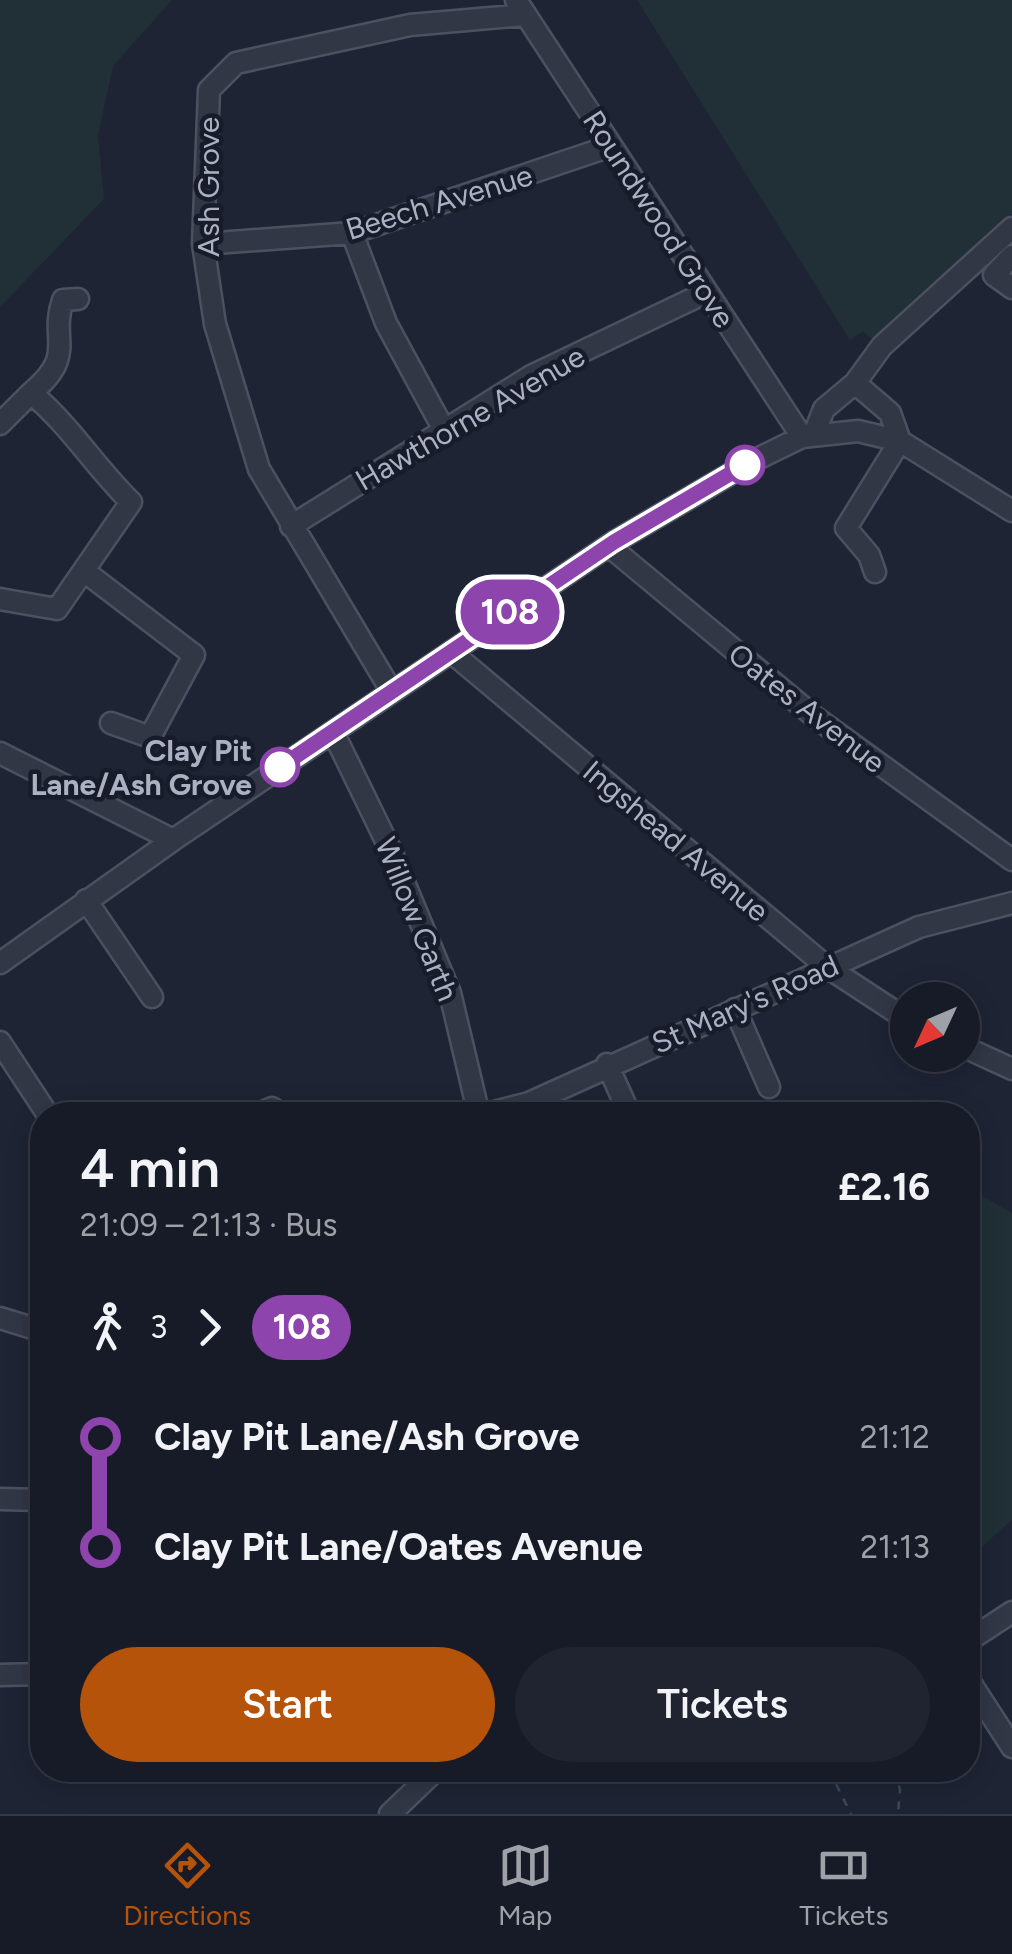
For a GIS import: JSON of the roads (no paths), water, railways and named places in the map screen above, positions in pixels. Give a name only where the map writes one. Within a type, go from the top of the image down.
[{"type":"street","name":"Roundwood Grove","points":[[520,7],[707,292],[808,436]]},
{"type":"street","name":"Ash Grove","points":[[392,692],[259,469],[216,324],[203,244],[209,90],[236,63],[410,25],[520,7]]},
{"type":"street","name":"Beech Avenue","points":[[203,244],[352,234],[611,146]]},
{"type":"street","points":[[808,436],[824,409],[855,383],[882,346],[1012,228]]},
{"type":"street","points":[[352,234],[386,324],[444,430]]},
{"type":"street","points":[[1012,256],[994,275],[1012,288]]},
{"type":"street","name":"Hawthorne Avenue","points":[[291,526],[531,376],[707,292]]},
{"type":"street","points":[[0,424],[46,380],[60,352],[63,300],[78,299]]},
{"type":"street","points":[[855,383],[890,413],[900,441]]},
{"type":"street","points":[[0,600],[57,609],[132,502],[98,470],[61,418],[31,393]]},
{"type":"street","points":[[0,963],[173,840],[608,546],[749,463],[808,436],[858,431],[900,441],[927,454],[1012,510]]},
{"type":"street","points":[[874,572],[869,555],[846,528],[900,441]]},
{"type":"street","name":"Oates Avenue","points":[[608,546],[815,717],[945,816],[1012,860]]},
{"type":"street","points":[[84,571],[194,655],[150,736],[111,723]]},
{"type":"street","name":"Ingshead Avenue","points":[[451,652],[827,968],[890,1008]]},
{"type":"street","name":"Willow Garth","points":[[333,732],[392,851],[450,993],[478,1102]]},
{"type":"street","points":[[0,753],[173,840]]},
{"type":"street","points":[[86,900],[152,997]]},
{"type":"street","name":"St Mary's Road","points":[[531,1102],[607,1064],[919,926],[1012,903]]},
{"type":"street","points":[[735,1009],[770,1087]]},
{"type":"street","points":[[0,1042],[39,1102]]},
{"type":"street","points":[[980,1054],[1012,1069]]},
{"type":"street","points":[[607,1064],[624,1102]]},
{"type":"street","points":[[0,1318],[30,1327]]},
{"type":"street","points":[[0,1499],[30,1500]]},
{"type":"street","points":[[980,1633],[1012,1612]]},
{"type":"street","points":[[0,1675],[30,1674]]},
{"type":"street","points":[[980,1698],[1012,1747]]},
{"type":"street","points":[[390,1814],[423,1782]]},
{"type":"place","name":"Clay Pit Lane/Ash Grove","points":[[280,767]]}]
